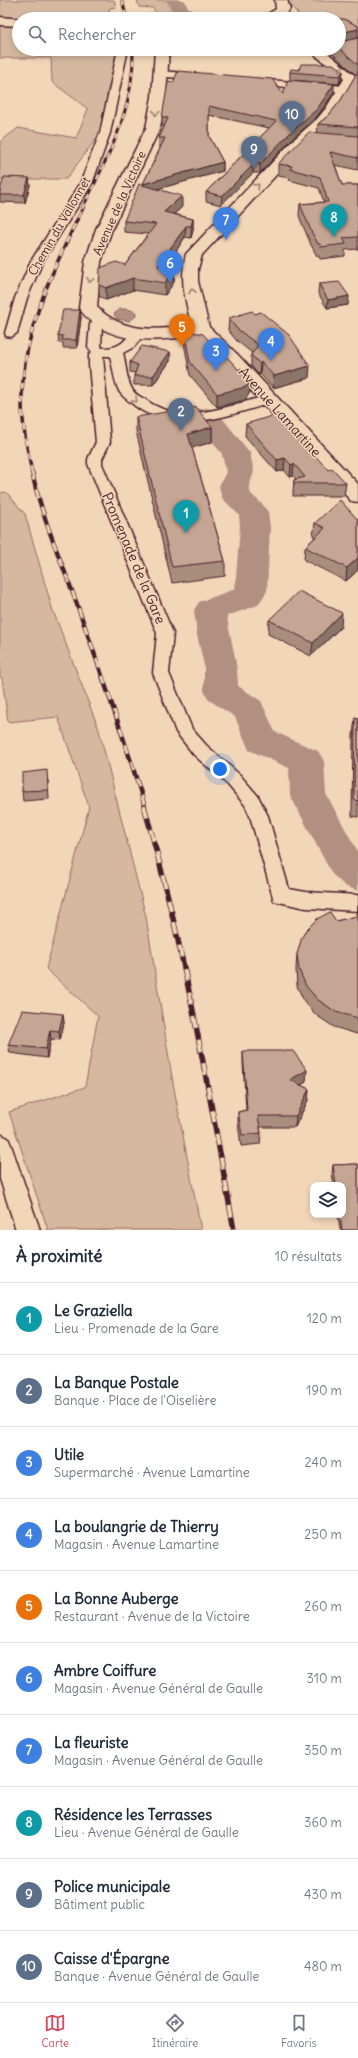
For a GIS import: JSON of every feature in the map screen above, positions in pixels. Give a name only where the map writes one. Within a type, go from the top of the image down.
[{"type":"street","points":[[281,0],[284,9],[281,12]]},
{"type":"street","points":[[0,21],[12,22]]},
{"type":"street","name":"Chemin du Vallonnet","points":[[11,334],[21,298],[37,261],[86,184],[105,133],[113,103],[122,56]]},
{"type":"street","name":"Avenue de la Victoire","points":[[156,56],[157,66],[160,74]]},
{"type":"street","name":"Avenue de la Victoire","points":[[161,56],[159,97],[153,128],[104,229],[93,262],[88,308],[101,322],[117,330],[138,334],[201,329]]},
{"type":"street","points":[[201,329],[190,280],[190,269],[194,254],[303,138],[331,112],[351,78],[323,56]]},
{"type":"street","points":[[160,74],[207,78]]},
{"type":"street","points":[[245,81],[345,89]]},
{"type":"street","points":[[303,138],[320,141]]},
{"type":"street","points":[[101,322],[96,324],[94,347],[98,352],[116,352],[126,348],[138,334]]},
{"type":"street","name":"Avenue Lamartine","points":[[201,329],[269,399],[358,496]]},
{"type":"street","name":"Promenade de la Gare","points":[[98,352],[96,355],[96,365],[103,442],[95,459],[95,464],[164,633],[161,673],[185,732],[200,750],[234,780],[252,801],[259,816],[281,895],[306,900],[358,903]]},
{"type":"street","points":[[116,352],[126,390],[142,407],[158,414],[179,417],[195,417],[226,412],[269,399]]},
{"type":"street","points":[[0,1145],[28,1230]]},
{"type":"shaded area","points":[[0,0],[114,0],[116,7],[110,8],[109,12],[12,12],[12,17],[0,17]]},
{"type":"shaded area","points":[[137,0],[178,0],[193,12],[156,12],[153,8],[139,7]]},
{"type":"shaded area","points":[[287,0],[358,2],[358,28],[346,27],[346,12],[296,12]]},
{"type":"shaded area","points":[[0,25],[12,26],[12,56],[116,56],[99,135],[66,179],[0,179],[0,142],[18,128],[76,138],[88,109],[52,82],[51,58],[0,58]]},
{"type":"shaded area","points":[[120,309],[128,309],[136,312],[136,316],[129,321],[117,319],[114,314]]},
{"type":"shaded area","points":[[6,492],[25,514],[52,608],[99,730],[146,917],[173,1083],[201,1230],[48,1230],[9,1112],[85,1087],[98,1016],[46,969],[89,807],[58,717],[8,722],[2,678],[0,677],[0,493]]},
{"type":"building","points":[[346,20],[358,26],[358,29],[346,32]]},
{"type":"building","points":[[358,38],[358,65],[346,54],[346,41]]},
{"type":"building","points":[[301,64],[333,64],[343,71],[340,76],[290,72],[291,69],[299,70]]},
{"type":"building","points":[[178,71],[272,79],[283,94],[288,80],[334,84],[317,109],[293,130],[260,164],[254,164],[222,196],[206,192],[276,121],[209,106],[209,136],[223,162],[143,184],[165,138],[159,138],[168,118],[162,117],[168,82],[173,83]]},
{"type":"building","points":[[358,71],[358,127],[318,124],[329,115],[341,100]]},
{"type":"building","points":[[309,132],[358,136],[358,158],[330,152],[342,185],[358,185],[358,237],[343,238],[346,244],[321,247],[312,233],[300,204],[328,202],[320,177],[290,169],[292,166],[278,164]]},
{"type":"building","points":[[4,177],[29,178],[24,195],[0,195]]},
{"type":"building","points":[[139,184],[182,196],[164,212],[193,219],[191,226],[186,226],[158,266],[174,270],[165,283],[133,278],[106,288],[99,285],[100,268],[116,262],[125,265],[156,224],[124,221]]},
{"type":"building","points":[[339,282],[349,296],[328,300],[319,284]]},
{"type":"building","points":[[63,310],[80,310],[76,340],[62,340],[63,336],[58,335]]},
{"type":"building","points":[[252,311],[255,314],[261,312],[289,335],[310,366],[274,376],[261,362],[260,364],[251,355],[258,345],[236,328],[229,318]]},
{"type":"building","points":[[184,330],[203,334],[213,345],[216,345],[239,370],[241,368],[251,379],[246,387],[217,394],[190,362]]},
{"type":"building","points":[[142,346],[170,352],[153,376],[134,376],[138,365],[130,362]]},
{"type":"building","points":[[196,407],[212,427],[188,434],[225,561],[172,567],[136,417]]},
{"type":"building","points":[[278,414],[328,470],[332,468],[346,483],[294,483],[294,480],[305,477],[294,464],[291,465],[285,458],[277,460],[246,424]]},
{"type":"building","points":[[340,500],[358,520],[358,558],[347,568],[305,547],[325,528],[315,523]]},
{"type":"building","points":[[299,591],[342,613],[313,643],[269,620]]},
{"type":"building","points":[[355,718],[358,719],[358,801],[354,800]]},
{"type":"building","points":[[47,770],[48,790],[22,791],[22,773]]},
{"type":"building","points":[[330,912],[336,921],[358,916],[358,1018],[336,1012],[318,1000],[306,986],[299,970],[297,954],[302,937],[306,930],[317,919]]},
{"type":"building","points":[[22,1010],[63,1014],[59,1031],[50,1030],[46,1049],[8,1045]]},
{"type":"building","points":[[243,1051],[293,1051],[307,1070],[290,1080],[309,1089],[296,1116],[258,1116],[261,1133],[242,1135],[238,1112],[247,1110]]},
{"type":"building","points":[[358,1164],[358,1230],[342,1230],[340,1218],[346,1218],[346,1182],[336,1182],[333,1165]]},
{"type":"waterway","points":[[175,0],[181,12]]},
{"type":"waterway","points":[[206,416],[236,453],[240,472],[234,486],[237,498],[253,512],[255,527],[251,591],[247,597],[210,610],[213,635],[221,665],[221,691],[249,710],[261,741],[306,761],[308,795],[345,863],[358,875]]},
{"type":"railway","points":[[122,0],[125,12]]},
{"type":"railway","points":[[82,209],[110,151],[125,112],[130,92],[133,56]]},
{"type":"railway","points":[[32,473],[22,414],[24,370],[28,346],[42,298],[51,275],[83,208]]},
{"type":"railway","points":[[32,472],[45,519],[102,675],[129,754],[145,807]]},
{"type":"railway","points":[[144,806],[183,964],[205,1070],[234,1230]]},
{"type":"place","name":"Caisse d'Épargne","points":[[292,134]]},
{"type":"place","name":"Police municipale","points":[[254,169]]},
{"type":"place","name":"Résidence les Terrasses","points":[[334,237]]},
{"type":"place","name":"La fleuriste","points":[[226,240]]},
{"type":"place","name":"Ambre Coiffure","points":[[170,283]]},
{"type":"place","name":"La Bonne Auberge","points":[[182,347]]},
{"type":"place","name":"La boulangrie de Thierry","points":[[271,361]]},
{"type":"place","name":"Utile","points":[[216,371]]},
{"type":"place","name":"La Banque Postale","points":[[181,431]]},
{"type":"place","name":"Le Graziella","points":[[186,533]]}]
